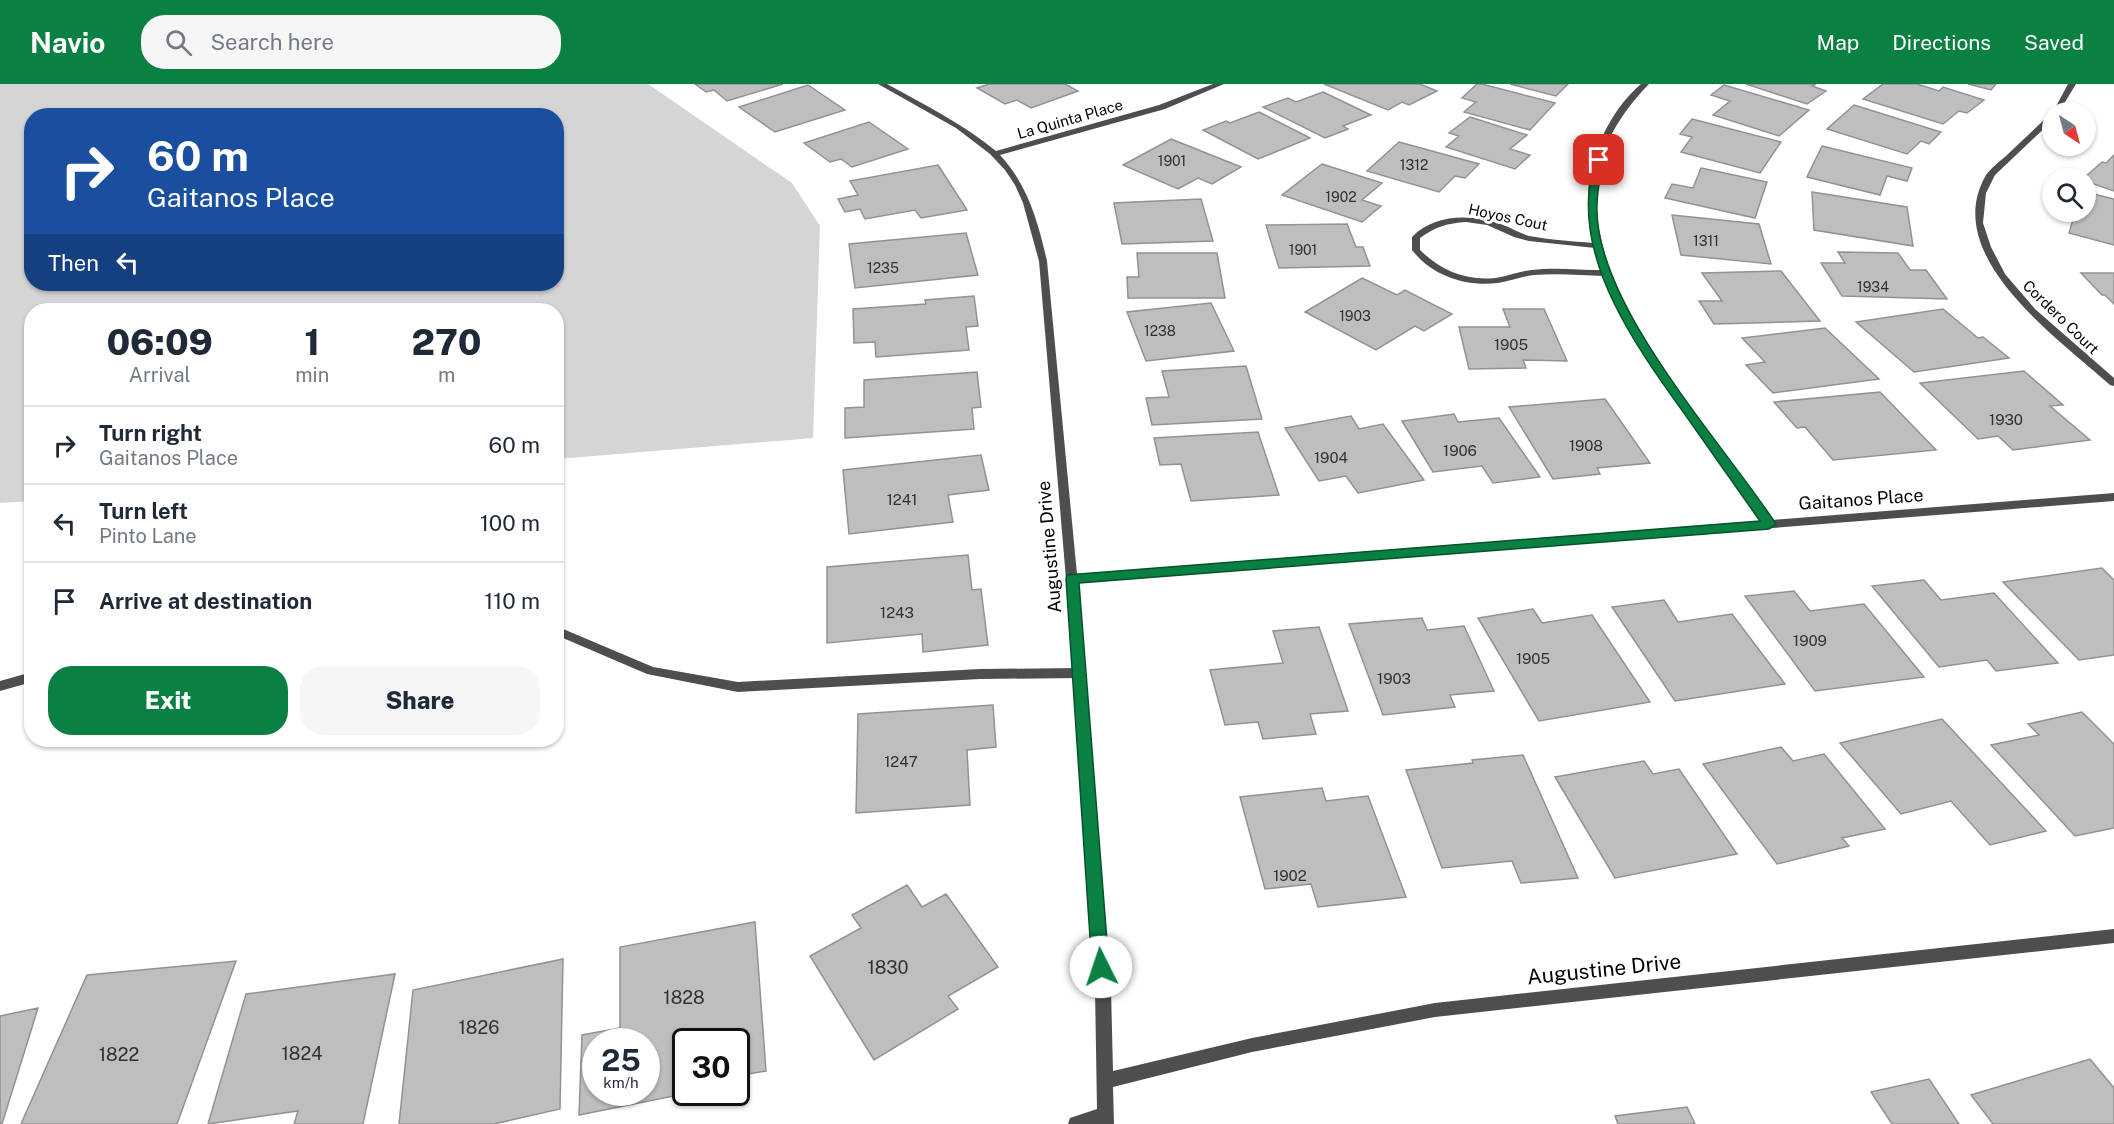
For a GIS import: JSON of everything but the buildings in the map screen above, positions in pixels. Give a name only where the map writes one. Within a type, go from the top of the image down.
[{"type":"street","name":"Augustine Drive","points":[[882,84],[968,134],[1005,163],[1018,184],[1033,218],[1043,261],[1072,579],[1102,989],[1105,1120],[1076,1124]]},
{"type":"street","name":"La Quinta Place","points":[[994,154],[1162,107],[1220,84]]},
{"type":"street","points":[[1645,84],[1620,112],[1603,142],[1595,177],[1592,206],[1598,246],[1606,273],[1629,321],[1663,376],[1769,524]]},
{"type":"street","points":[[2062,102],[2072,84]]},
{"type":"street","name":"Cordero Court","points":[[2042,126],[1991,174],[1982,193],[1979,223],[1987,247],[2001,275],[2032,311],[2072,349],[2114,383]]},
{"type":"street","name":"Hoyos Cout","points":[[1598,246],[1520,236],[1499,226],[1473,220],[1448,221],[1427,227],[1416,237],[1416,250],[1427,264],[1448,274],[1475,280],[1501,280],[1522,274],[1606,273]]},
{"type":"street","name":"Gaitanos Place","points":[[1072,579],[2114,497]]},
{"type":"street","points":[[564,633],[651,671],[738,687],[980,674],[1079,673]]},
{"type":"street","points":[[0,686],[24,679]]},
{"type":"street","name":"Augustine Drive","points":[[1105,1081],[1252,1045],[1435,1010],[2114,936]]},
{"type":"shaded area","points":[[0,84],[648,84],[792,183],[820,226],[813,438],[564,458],[564,303],[24,303],[24,501],[0,503]]},
{"type":"route","points":[[1101,967],[1072,579],[1769,524],[1663,376],[1629,321],[1607,276],[1596,237],[1592,206],[1599,160]]}]
